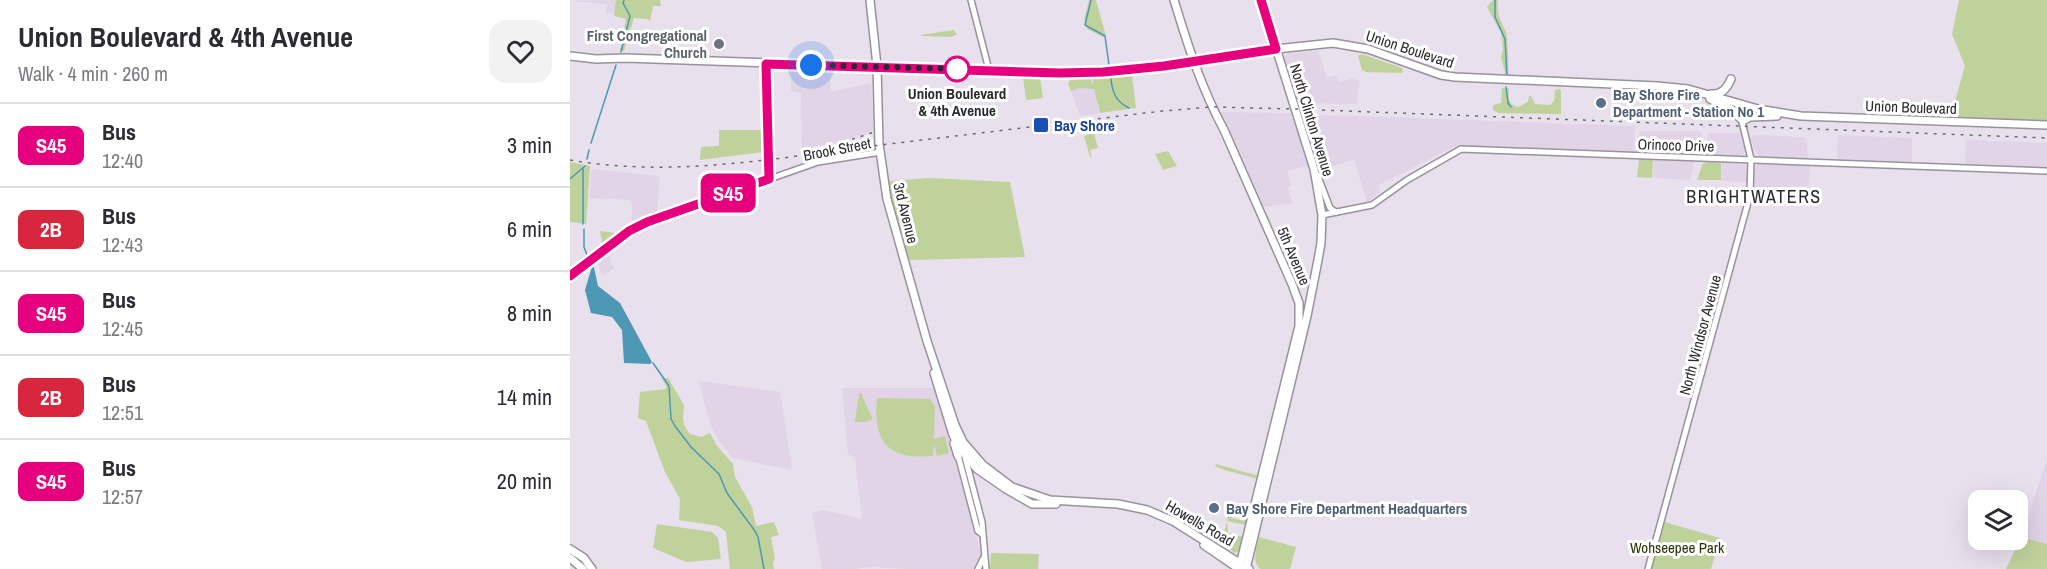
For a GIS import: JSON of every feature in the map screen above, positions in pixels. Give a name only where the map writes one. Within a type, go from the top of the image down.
[{"type":"main road","name":"3rd Avenue","points":[[870,0],[877,66],[880,153],[887,199],[927,341],[962,449]]},
{"type":"main road","name":"5th Avenue","points":[[1174,0],[1193,62],[1299,303],[1299,326],[1243,568]]},
{"type":"main road","name":"North Clinton Avenue","points":[[1261,0],[1314,170],[1322,214]]},
{"type":"main road","name":"Union Boulevard","points":[[570,56],[596,59],[1060,73],[1103,72],[1193,62],[1276,49],[1340,43],[1368,49],[1441,75],[1455,77],[1688,89],[1738,105],[1801,116],[2047,125]]},
{"type":"main road","points":[[1697,92],[1717,94],[1727,87],[1731,79]]},
{"type":"main road","points":[[1688,89],[1727,107],[1743,121],[1750,117],[1801,116]]},
{"type":"main road","name":"5th Avenue","points":[[1243,568],[1303,334],[1320,252],[1322,214]]},
{"type":"main road","points":[[927,341],[937,385],[953,435],[962,449]]},
{"type":"main road","name":"Howells Road","points":[[962,449],[998,477],[1029,494],[1050,500],[1134,508],[1164,516],[1243,568]]},
{"type":"main road","points":[[570,549],[584,558],[592,569]]},
{"type":"main road","points":[[570,558],[583,569]]},
{"type":"street","points":[[971,0],[989,70]]},
{"type":"street","points":[[766,64],[769,179]]},
{"type":"street","name":"North Windsor Avenue","points":[[1648,569],[1748,204],[1751,159],[1738,105]]},
{"type":"street","name":"Orinoco Drive","points":[[1322,214],[1372,205],[1407,180],[1461,149],[2047,171]]},
{"type":"street","name":"Brook Street","points":[[570,276],[629,231],[647,222],[818,162],[880,153]]},
{"type":"street","points":[[1314,170],[1330,208],[1338,212]]},
{"type":"street","points":[[962,449],[978,531],[982,534],[986,569]]},
{"type":"street","points":[[978,569],[985,552]]},
{"type":"shaded area","points":[[616,0],[615,14],[606,13],[607,4],[570,1]]},
{"type":"shaded area","points":[[1318,51],[1327,78],[1336,75],[1339,82],[1355,78],[1359,80],[1357,104],[1297,103],[1284,57],[1288,54]]},
{"type":"shaded area","points":[[791,67],[831,69],[830,92],[871,83],[874,130],[847,140],[802,149],[801,93],[791,91]]},
{"type":"shaded area","points":[[1079,88],[1094,89],[1099,114],[1080,116],[1071,91]]},
{"type":"shaded area","points":[[1219,112],[1290,113],[1310,165],[1287,171],[1291,186],[1287,188],[1293,203],[1262,207]]},
{"type":"shaded area","points":[[1299,114],[1635,126],[1634,152],[1453,147],[1379,185],[1380,192],[1367,202],[1354,159],[1319,171]]},
{"type":"shaded area","points":[[1701,131],[1702,134],[1697,155],[1638,153],[1639,132]]},
{"type":"shaded area","points":[[1709,133],[1741,133],[1746,148],[1744,154],[1740,156],[1703,154]]},
{"type":"shaded area","points":[[1754,135],[1803,137],[1807,140],[1808,159],[1759,156],[1751,138]]},
{"type":"shaded area","points":[[1838,135],[1912,138],[1912,162],[1837,159]]},
{"type":"shaded area","points":[[1966,140],[2047,143],[2047,168],[1965,164]]},
{"type":"shaded area","points":[[1654,159],[1694,162],[1690,180],[1653,178]]},
{"type":"shaded area","points":[[1722,162],[1745,165],[1748,170],[1747,182],[1721,181]]},
{"type":"shaded area","points":[[1758,164],[1809,165],[1807,200],[1803,203],[1754,201],[1754,169]]},
{"type":"shaded area","points":[[592,169],[660,176],[657,215],[632,226],[630,200],[589,198]]},
{"type":"shaded area","points":[[609,251],[613,269],[602,276],[597,259]]},
{"type":"shaded area","points":[[699,381],[780,392],[792,470],[733,458],[719,441],[710,424]]},
{"type":"shaded area","points":[[842,388],[935,388],[981,554],[980,562],[975,569],[870,567],[822,569],[812,513],[823,510],[862,519],[855,458],[848,454]]},
{"type":"shaded area","points":[[2047,460],[2047,544],[2028,539],[2028,516]]},
{"type":"green space","points":[[616,0],[660,0],[661,6],[653,6],[650,21],[634,18],[624,51],[620,51],[626,19],[614,16]]},
{"type":"green space","points":[[1089,0],[1096,0],[1106,36],[1103,37],[1087,29],[1084,19]]},
{"type":"green space","points":[[1493,0],[1498,0],[1499,13],[1507,35],[1508,75],[1504,76],[1501,33],[1487,7]]},
{"type":"green space","points":[[1959,0],[2047,0],[2047,123],[1950,119],[1965,66],[1952,34]]},
{"type":"green space","points":[[953,30],[957,34],[952,37],[921,35]]},
{"type":"green space","points":[[1362,54],[1402,68],[1403,72],[1366,72],[1362,70],[1358,56]]},
{"type":"green space","points":[[1132,76],[1136,108],[1100,113],[1094,89],[1079,88],[1071,91],[1068,84],[1071,78],[1091,78],[1093,85],[1093,79]]},
{"type":"green space","points":[[1023,78],[1040,78],[1043,98],[1026,100]]},
{"type":"green space","points":[[1502,88],[1509,88],[1509,100],[1518,107],[1528,102],[1529,96],[1535,104],[1550,105],[1554,101],[1555,90],[1560,89],[1561,114],[1498,113],[1493,110],[1493,105],[1501,103]]},
{"type":"green space","points":[[719,130],[762,130],[763,152],[700,160],[701,147],[719,146]]},
{"type":"green space","points":[[1094,133],[1098,148],[1090,150],[1092,158],[1084,136]]},
{"type":"green space","points":[[1168,151],[1177,166],[1163,170],[1155,154]]},
{"type":"green space","points":[[1641,159],[1653,160],[1652,178],[1637,177]]},
{"type":"green space","points":[[570,162],[590,166],[586,224],[570,222]]},
{"type":"green space","points":[[1703,163],[1721,163],[1721,180],[1697,180]]},
{"type":"green space","points":[[929,178],[1010,182],[1025,257],[910,260],[907,257],[887,183]]},
{"type":"green space","points":[[600,231],[616,233],[618,236],[603,247]]},
{"type":"green space","points":[[661,378],[668,378],[684,405],[683,420],[690,434],[702,437],[710,433],[717,446],[733,464],[735,477],[752,507],[756,526],[774,522],[779,535],[771,537],[775,559],[774,569],[730,569],[726,532],[718,526],[679,520],[680,499],[665,472],[646,421],[638,418],[640,392],[666,389]]},
{"type":"green space","points":[[859,393],[862,394],[873,419],[866,422],[855,422]]},
{"type":"green space","points":[[877,398],[930,399],[935,407],[934,439],[945,436],[949,453],[937,456],[934,444],[933,456],[904,455],[886,445],[878,426]]},
{"type":"green space","points":[[1216,464],[1259,476],[1257,481],[1255,478],[1224,470],[1215,466]]},
{"type":"green space","points":[[1231,514],[1232,518],[1244,521],[1245,518],[1248,519],[1246,525],[1227,521],[1228,533],[1243,537],[1239,551],[1235,553],[1221,544],[1228,517]]},
{"type":"green space","name":"Wohseepee Park","points":[[1661,521],[1720,538],[1711,569],[1648,569]]},
{"type":"green space","points":[[657,524],[712,532],[718,538],[721,559],[686,562],[653,548]]},
{"type":"green space","points":[[1259,537],[1296,547],[1290,569],[1260,569],[1255,558]]},
{"type":"green space","points":[[2028,539],[2047,544],[2047,569],[2006,569],[2015,550],[2028,550]]},
{"type":"green space","points":[[991,553],[1039,554],[1038,569],[990,569]]},
{"type":"water","points":[[593,263],[598,286],[620,303],[652,362],[650,364],[624,363],[622,330],[612,317],[591,313],[585,290]]},
{"type":"waterway","points":[[621,52],[630,16],[623,3],[624,0]]},
{"type":"waterway","points":[[1091,0],[1085,25],[1105,36],[1109,65]]},
{"type":"waterway","points":[[1495,0],[1495,17],[1505,39],[1507,76]]},
{"type":"waterway","points":[[591,143],[616,65]]},
{"type":"waterway","points":[[1111,78],[1116,96],[1129,108]]},
{"type":"waterway","points":[[1506,87],[1508,103],[1511,107]]},
{"type":"waterway","points":[[587,159],[589,150]]},
{"type":"waterway","points":[[570,179],[585,166]]},
{"type":"waterway","points":[[583,169],[583,224]]},
{"type":"waterway","points":[[584,229],[584,247],[588,258]]},
{"type":"waterway","points":[[653,363],[669,386],[671,419],[691,447],[719,474],[727,493],[755,531],[764,569]]},
{"type":"railway","points":[[570,160],[644,167],[717,165],[1162,111],[1212,107],[2047,138]]},
{"type":"railway","points":[[835,145],[874,132]]},
{"type":"bus line","name":"S45","points":[[570,276],[629,231],[647,222],[769,179],[766,64],[1060,73],[1103,72],[1164,66],[1276,49],[1261,0]]},
{"type":"place","name":"First Congregational Church","points":[[719,44]]},
{"type":"place","name":"Union Boulevard & 4th Avenue","points":[[957,69]]},
{"type":"place","name":"Bay Shore Fire Department - Station No 1","points":[[1601,103]]},
{"type":"place","name":"Bay Shore","points":[[1041,125]]},
{"type":"place","name":"Bay Shore Fire Department Headquarters","points":[[1214,508]]},
{"type":"district","name":"BRIGHTWATERS","points":[[1754,196]]},
{"type":"route","points":[[811,65],[957,69]]}]
